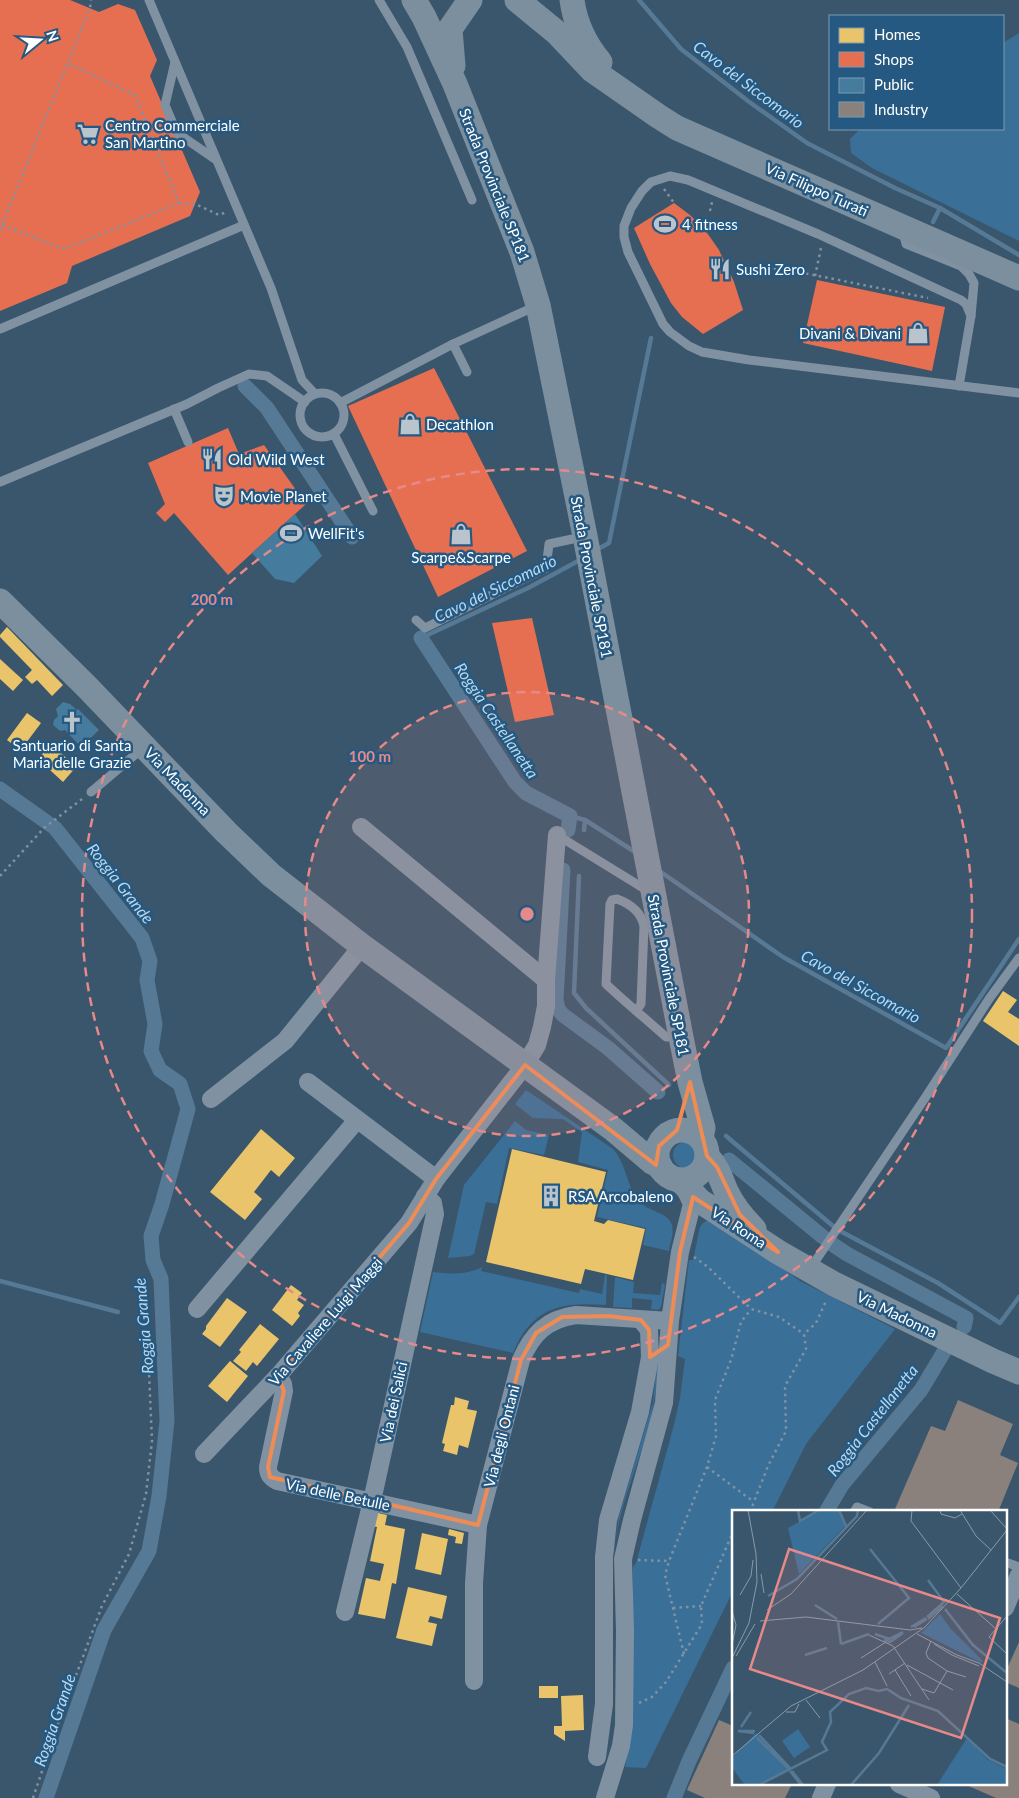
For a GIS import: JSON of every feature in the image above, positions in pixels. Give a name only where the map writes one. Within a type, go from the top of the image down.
[{"type":"street","name":"Strada Provinciale SP181","points":[[414,0],[424,17],[454,84],[522,252],[538,305],[585,536],[690,1082],[703,1128],[704,1147]]},
{"type":"street","name":"Strada Provinciale SP181","points":[[454,84],[450,29],[470,0]]},
{"type":"street","name":"Via Filippo Turati","points":[[517,0],[556,32],[592,70],[678,128],[1019,278]]},
{"type":"street","name":"Via Filippo Turati","points":[[572,0],[580,32],[592,52],[622,89]]},
{"type":"street","name":"Via Madonna","points":[[1,605],[145,746],[249,855],[308,905],[362,946],[613,1129],[652,1162],[660,1166]]},
{"type":"street","points":[[361,827],[546,980]]},
{"type":"street","points":[[525,1065],[537,1045],[546,1006],[546,980],[557,835]]},
{"type":"street","points":[[211,1099],[285,1041],[362,946]]},
{"type":"street","name":"Via Cavaliere Luigi Maggi","points":[[204,1454],[278,1376],[409,1223],[436,1179],[525,1065]]},
{"type":"street","points":[[308,1082],[436,1179]]},
{"type":"street","name":"Strada Provinciale SP181","points":[[671,1134],[685,1108],[690,1082]]},
{"type":"street","points":[[197,1309],[357,1120]]},
{"type":"street","name":"Via Madonna","points":[[613,1129],[632,1139],[641,1140],[671,1134]]},
{"type":"street","points":[[686,1130],[694,1132],[704,1147],[705,1164],[696,1176],[680,1180],[672,1178],[660,1166],[657,1156],[659,1146],[671,1134],[686,1130]]},
{"type":"street","name":"Via Roma","points":[[704,1147],[717,1168],[726,1190],[740,1215],[778,1252]]},
{"type":"street","points":[[597,1757],[602,1729],[614,1704],[626,1631],[623,1559],[664,1403],[670,1321],[680,1252],[692,1204],[680,1180]]},
{"type":"street","name":"Via Roma","points":[[680,1180],[700,1201],[778,1252]]},
{"type":"street","name":"Via dei Salici","points":[[345,1612],[372,1501],[435,1214],[433,1203],[425,1196]]},
{"type":"street","points":[[687,1223],[698,1215],[715,1211]]},
{"type":"street","name":"Via Madonna","points":[[778,1252],[834,1284],[1019,1372]]},
{"type":"street","name":"Via degli Ontani","points":[[474,1681],[474,1583],[478,1525],[521,1360],[527,1346],[536,1333],[562,1317],[576,1315],[670,1321]]},
{"type":"street","points":[[604,1798],[621,1746],[624,1725],[614,1704],[604,1558],[608,1520],[640,1412],[650,1358],[649,1330],[641,1320]]},
{"type":"street","points":[[650,1358],[668,1345]]},
{"type":"street","name":"Via delle Betulle","points":[[278,1376],[283,1384],[284,1391],[268,1466],[270,1476],[277,1481],[478,1525]]},
{"type":"street","points":[[1006,1606],[1019,1575]]},
{"type":"street","points":[[821,1798],[826,1786]]},
{"type":"street","points":[[907,1786],[928,1792]]},
{"type":"lane","points":[[149,0],[236,208],[272,288],[302,380],[316,394]]},
{"type":"lane","points":[[379,0],[406,47],[472,200]]},
{"type":"lane","points":[[175,62],[164,105],[177,133],[216,159]]},
{"type":"lane","points":[[971,316],[966,304],[937,289],[826,238],[688,180],[670,176],[651,182],[642,191],[631,208],[624,226],[624,237],[628,252],[663,324],[681,340],[702,352],[748,360],[1019,393]]},
{"type":"lane","points":[[0,329],[244,226]]},
{"type":"lane","points":[[901,227],[906,244],[961,266],[974,283],[971,316],[959,386]]},
{"type":"lane","points":[[340,403],[453,344],[538,305]]},
{"type":"lane","points":[[453,344],[466,372]]},
{"type":"lane","points":[[0,482],[174,409],[239,377],[249,374],[267,376],[305,402]]},
{"type":"lane","points":[[316,394],[329,395],[340,403],[344,416],[339,429],[334,434],[320,437],[308,432],[300,421],[300,414],[305,402],[316,394]]},
{"type":"lane","points":[[174,409],[188,442]]},
{"type":"lane","points":[[334,434],[373,510]]},
{"type":"lane","points":[[416,620],[425,628],[546,568],[548,544],[585,536]]},
{"type":"lane","points":[[91,792],[145,746]]},
{"type":"lane","points":[[557,835],[653,894]]},
{"type":"lane","points":[[636,1011],[641,1004],[644,926],[642,916],[638,911],[617,899],[612,900],[610,904],[606,984],[636,1011],[666,1037],[681,1037]]},
{"type":"lane","points":[[810,1270],[989,999],[1019,958]]},
{"type":"lane","points":[[604,1558],[623,1559]]},
{"type":"lane","points":[[1006,1562],[1019,1567]]},
{"type":"path","points":[[0,230],[90,8],[91,0]]},
{"type":"path","points":[[67,63],[135,95],[178,203]]},
{"type":"path","points":[[2,225],[64,249],[178,203],[195,204],[219,215],[236,208]]},
{"type":"path","points":[[815,276],[820,249],[826,238]]},
{"type":"path","points":[[748,266],[794,271],[932,299],[937,289]]},
{"type":"path","points":[[0,876],[44,828],[91,792]]},
{"type":"path","points":[[680,1252],[698,1258],[751,1309],[778,1317],[804,1334],[806,1349],[785,1386],[786,1431],[768,1466],[751,1510]]},
{"type":"path","points":[[804,1334],[816,1322],[834,1284]]},
{"type":"path","points":[[684,1654],[665,1575],[707,1468],[716,1436],[714,1400],[731,1360],[741,1322],[751,1309]]},
{"type":"path","points":[[33,1798],[60,1718],[102,1606],[129,1554],[146,1494],[152,1441],[147,1326]]},
{"type":"path","points":[[707,1468],[754,1502]]},
{"type":"path","points":[[614,1704],[638,1703],[652,1697],[666,1682],[702,1624],[701,1606],[732,1534]]},
{"type":"path","points":[[623,1559],[669,1561]]},
{"type":"path","points":[[673,1608],[701,1606]]},
{"type":"highlighted area","points":[[525,1065],[656,1165],[659,1146],[677,1130],[690,1082],[707,1156],[717,1167],[740,1215],[778,1252],[693,1197],[680,1252],[668,1345],[650,1357],[649,1330],[641,1320],[608,1316],[562,1317],[536,1333],[521,1360],[478,1525],[270,1477],[268,1467],[284,1391],[278,1376],[409,1223],[436,1179]]},
{"type":"shaded area","points":[[1019,33],[1019,241],[872,168],[851,153],[850,139],[859,130],[1004,130],[1004,42]]},
{"type":"shaded area","points":[[526,1090],[613,1149],[618,1155],[636,1197],[644,1206],[670,1221],[673,1232],[669,1251],[643,1245],[646,1228],[597,1217],[608,1170],[578,1162],[582,1132],[563,1119],[533,1118],[515,1104]]},
{"type":"shaded area","points":[[515,1121],[526,1130],[549,1135],[544,1155],[509,1148],[497,1204],[486,1202],[474,1254],[448,1258],[464,1185]]},
{"type":"shaded area","points":[[686,1142],[695,1146],[699,1155],[695,1164],[686,1168],[677,1164],[673,1155],[677,1146]]},
{"type":"shaded area","points":[[708,1220],[716,1221],[800,1281],[895,1329],[806,1444],[773,1510],[732,1510],[732,1593],[646,1768],[625,1767],[633,1712],[633,1567],[636,1563],[680,1398],[685,1359],[678,1356],[689,1260],[693,1260],[700,1227]]},
{"type":"shaded area","points":[[482,1267],[481,1271],[579,1293],[580,1289],[602,1294],[605,1275],[607,1275],[606,1305],[575,1305],[550,1311],[539,1317],[529,1326],[513,1353],[420,1332],[433,1272],[465,1273]]},
{"type":"shaded area","points":[[615,1277],[634,1282],[633,1293],[660,1295],[662,1283],[665,1284],[661,1307],[658,1310],[651,1309],[652,1300],[632,1298],[632,1308],[613,1307]]},
{"type":"shaded area","points":[[657,1358],[660,1358],[650,1421],[623,1507],[613,1554],[619,1516],[653,1402]]},
{"type":"building: Homes","points":[[7,627],[63,685],[52,696],[37,680],[32,684],[25,677],[32,670],[0,637]]},
{"type":"building: Homes","points":[[0,659],[23,680],[13,691],[0,679]]},
{"type":"building: Homes","points":[[27,713],[41,723],[26,743],[20,739],[15,746],[7,740]]},
{"type":"building: Homes","points":[[51,744],[76,767],[63,782],[38,759]]},
{"type":"building: Homes","points":[[1003,991],[1017,1000],[1008,1012],[1019,1019],[1019,1046],[983,1021]]},
{"type":"building: Homes","points":[[261,1129],[295,1158],[279,1177],[271,1170],[254,1192],[262,1199],[245,1220],[210,1192]]},
{"type":"building: Homes","name":"RSA Arcobaleno","points":[[512,1149],[606,1172],[594,1221],[604,1224],[608,1220],[645,1229],[633,1280],[585,1269],[581,1284],[486,1262]]},
{"type":"building: Homes","points":[[291,1285],[302,1293],[297,1300],[304,1305],[298,1313],[300,1316],[292,1326],[272,1310]]},
{"type":"building: Homes","points":[[227,1298],[247,1312],[220,1347],[202,1334]]},
{"type":"building: Homes","points":[[260,1324],[279,1339],[257,1366],[253,1362],[246,1371],[233,1361],[241,1352],[239,1350]]},
{"type":"building: Homes","points":[[230,1361],[248,1376],[227,1402],[208,1386]]},
{"type":"building: Homes","points":[[455,1397],[469,1401],[467,1409],[477,1411],[468,1448],[459,1445],[457,1455],[443,1451],[445,1444],[442,1443],[451,1405],[454,1405]]},
{"type":"building: Homes","points":[[374,1512],[387,1515],[385,1525],[405,1529],[396,1584],[392,1583],[385,1619],[358,1614],[366,1578],[380,1581],[384,1564],[370,1561],[377,1527],[372,1526]]},
{"type":"building: Homes","points":[[449,1529],[464,1533],[462,1544],[455,1543],[456,1537],[448,1535]]},
{"type":"building: Homes","points":[[422,1533],[448,1539],[441,1575],[415,1569]]},
{"type":"building: Homes","points":[[408,1587],[447,1596],[442,1619],[430,1616],[428,1622],[437,1624],[432,1646],[396,1638]]},
{"type":"building: Homes","points":[[539,1686],[558,1686],[558,1698],[539,1698]]},
{"type":"building: Homes","points":[[583,1695],[584,1730],[565,1731],[565,1741],[554,1734],[554,1726],[562,1726],[561,1696]]},
{"type":"building: Shops","name":"Centro Commerciale San Martino","points":[[0,0],[70,0],[99,12],[118,4],[135,10],[157,60],[150,76],[200,192],[190,216],[72,266],[67,283],[0,311]]},
{"type":"building: Shops","points":[[674,203],[705,230],[719,250],[734,282],[743,310],[703,334],[682,317],[671,303],[650,264],[634,228]]},
{"type":"building: Shops","points":[[817,280],[945,307],[932,371],[803,343]]},
{"type":"building: Shops","points":[[434,368],[527,551],[438,597],[348,406]]},
{"type":"building: Shops","points":[[228,428],[239,454],[264,445],[306,504],[228,575],[174,513],[165,522],[156,513],[165,504],[148,463]]},
{"type":"building: Shops","points":[[532,618],[554,715],[515,722],[492,623]]},
{"type":"building: Public","name":"WellFit's","points":[[295,514],[322,556],[294,583],[275,579],[252,553]]},
{"type":"building: Public","name":"Santuario di Santa Maria delle Grazie","points":[[63,702],[78,709],[99,730],[81,747],[65,730],[60,731],[53,725],[54,720],[58,716],[56,709]]},
{"type":"building: Industry","points":[[958,1400],[1013,1424],[1000,1455],[1018,1463],[999,1510],[895,1509],[931,1426],[945,1431]]},
{"type":"building: Industry","points":[[1019,1642],[1019,1688],[1006,1682],[1006,1671]]},
{"type":"building: Industry","points":[[1006,1718],[1019,1724],[1019,1798],[996,1798],[969,1786],[1006,1786]]},
{"type":"building: Industry","points":[[719,1720],[732,1726],[732,1786],[791,1786],[785,1798],[705,1798],[687,1790]]},
{"type":"waterway","name":"Cavo del Siccomario","points":[[639,0],[681,49],[748,101],[807,143],[895,188],[940,208],[1019,255]]},
{"type":"waterway","name":"Cavo del Siccomario","points":[[933,222],[940,208]]},
{"type":"waterway","name":"Cavo del Siccomario","points":[[598,549],[609,543],[651,338]]},
{"type":"waterway","name":"Roggia Castellanetta","points":[[245,386],[267,408],[352,537]]},
{"type":"waterway","name":"Cavo del Siccomario","points":[[421,638],[528,588],[580,560]]},
{"type":"waterway","name":"Roggia Castellanetta","points":[[421,638],[515,782],[526,793],[570,816],[568,830]]},
{"type":"waterway","name":"Roggia Grande","points":[[0,789],[55,828],[142,938],[150,961],[147,980],[155,1024],[151,1051],[160,1070],[180,1084],[188,1109],[162,1204],[151,1236],[153,1260],[161,1279],[167,1421],[159,1496],[149,1551],[104,1630],[46,1798]]},
{"type":"waterway","name":"Cavo del Siccomario","points":[[570,816],[585,820],[635,852]]},
{"type":"waterway","name":"Cavo del Siccomario","points":[[584,830],[585,820]]},
{"type":"waterway","name":"Roggia Castellanetta","points":[[563,870],[556,1000],[558,1009],[563,1015],[608,1048],[658,1092]]},
{"type":"waterway","name":"Cavo del Siccomario","points":[[658,870],[783,957],[946,1048],[1019,939]]},
{"type":"waterway","name":"Cavo del Siccomario","points":[[579,876],[574,993],[586,1008],[669,1085]]},
{"type":"waterway","name":"Cavo del Siccomario","points":[[726,1136],[833,1226]]},
{"type":"waterway","name":"Roggia Castellanetta","points":[[729,1160],[823,1237]]},
{"type":"waterway","name":"Cavo del Siccomario","points":[[842,1232],[938,1283],[1000,1323],[1019,1297]]},
{"type":"waterway","name":"Roggia Castellanetta","points":[[832,1244],[847,1254],[966,1318],[964,1327]]},
{"type":"waterway","name":"Cavo del Siccomario","points":[[0,1281],[118,1312]]},
{"type":"waterway","name":"Roggia Castellanetta","points":[[827,1510],[842,1485],[921,1390],[945,1350]]},
{"type":"waterway","name":"Roggia Castellanetta","points":[[674,1798],[689,1761],[732,1670]]},
{"type":"place","name":"Centro Commerciale San Martino","points":[[88,134]]},
{"type":"place","name":"4 fitness","points":[[665,224]]},
{"type":"place","name":"Sushi Zero","points":[[720,269]]},
{"type":"place","name":"Divani & Divani","points":[[918,333]]},
{"type":"place","name":"Decathlon","points":[[410,424]]},
{"type":"place","name":"Old Wild West","points":[[212,459]]},
{"type":"place","name":"Movie Planet","points":[[224,496]]},
{"type":"place","name":"WellFit's","points":[[291,533]]},
{"type":"place","name":"Scarpe&Scarpe","points":[[461,534]]},
{"type":"place","name":"Santuario di Santa Maria delle Grazie","points":[[72,722]]},
{"type":"place","name":"RSA Arcobaleno","points":[[551,1196]]}]
